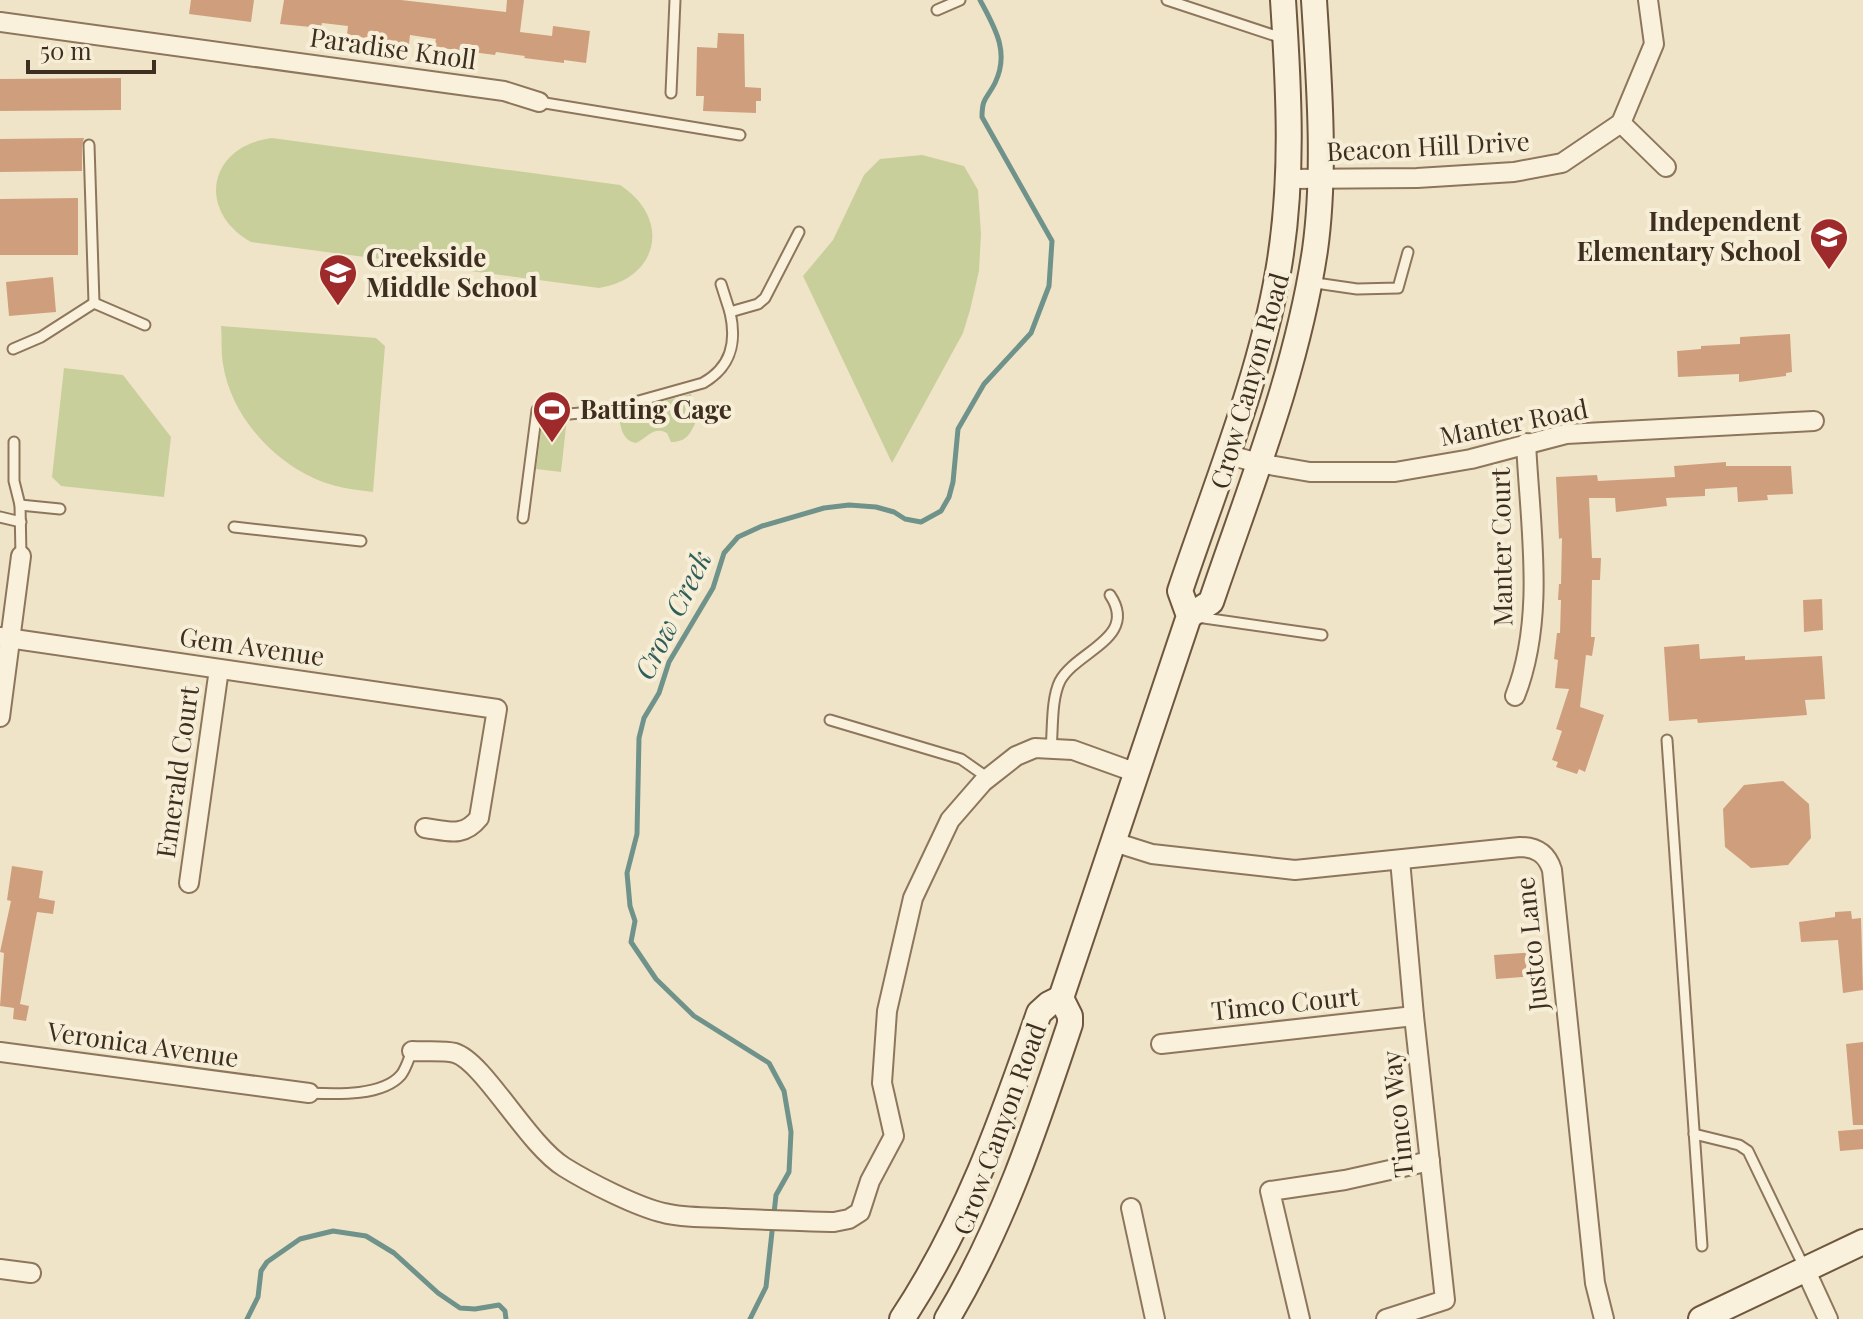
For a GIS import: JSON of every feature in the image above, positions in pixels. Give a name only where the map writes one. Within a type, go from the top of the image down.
[{"type":"main road","name":"Crow Canyon Road","points":[[902,1319],[976,1184],[1005,1113],[1039,1013],[1061,998],[1189,616],[1180,591],[1259,353],[1271,309],[1283,237],[1288,179],[1283,0]]},
{"type":"main road","name":"Crow Canyon Road","points":[[1189,616],[1211,602],[1287,374],[1309,282],[1321,180],[1314,0]]},
{"type":"main road","name":"Crow Canyon Road","points":[[947,1319],[990,1243],[1030,1143],[1070,1024],[1070,1016],[1061,998]]},
{"type":"main road","points":[[1701,1319],[1863,1242]]},
{"type":"street","points":[[1648,0],[1654,44],[1621,123],[1666,167]]},
{"type":"street","name":"Paradise Knoll","points":[[0,22],[504,91],[539,102]]},
{"type":"street","name":"Beacon Hill Drive","points":[[1288,179],[1417,178],[1562,163],[1621,123]]},
{"type":"street","name":"Manter Road","points":[[1226,454],[1310,472],[1395,472],[1471,459],[1566,434],[1814,421]]},
{"type":"street","name":"Manter Court","points":[[1515,696],[1526,668],[1534,592],[1526,443]]},
{"type":"street","points":[[0,717],[6,638],[21,556]]},
{"type":"street","name":"Gem Avenue","points":[[6,638],[497,709],[479,818],[470,829],[457,832],[425,828]]},
{"type":"street","name":"Emerald Court","points":[[189,883],[219,669]]},
{"type":"street","points":[[412,1051],[455,1053],[480,1074],[541,1150],[573,1172],[661,1213],[822,1222],[849,1219],[860,1212],[870,1181],[894,1136],[882,1083],[886,1025],[913,898],[950,820],[988,778],[1016,756],[1035,748],[1073,750],[1137,773]]},
{"type":"street","name":"Justco Lane","points":[[1114,842],[1152,854],[1275,869],[1317,869],[1526,847],[1542,853],[1550,863],[1595,1283],[1604,1319]]},
{"type":"street","name":"Timco Way","points":[[1386,1319],[1445,1300],[1400,860]]},
{"type":"street","name":"Timco Court","points":[[1161,1044],[1414,1016]]},
{"type":"street","name":"Veronica Avenue","points":[[0,1052],[309,1093]]},
{"type":"street","points":[[1300,1319],[1270,1191],[1345,1180],[1430,1161]]},
{"type":"street","points":[[1131,1208],[1155,1319]]},
{"type":"street","points":[[0,1269],[31,1273]]},
{"type":"street","points":[[1805,1269],[1828,1319]]},
{"type":"lane","points":[[671,93],[675,0]]},
{"type":"lane","points":[[937,10],[958,0]]},
{"type":"lane","points":[[1167,0],[1285,39]]},
{"type":"lane","points":[[539,102],[740,135]]},
{"type":"lane","points":[[89,145],[94,303]]},
{"type":"lane","points":[[730,312],[758,304],[765,298],[799,232]]},
{"type":"lane","points":[[1309,282],[1357,289],[1398,288],[1408,252]]},
{"type":"lane","points":[[523,518],[537,410],[569,414],[603,411],[703,383],[716,376],[731,353],[735,340],[721,284]]},
{"type":"lane","points":[[94,303],[145,325]]},
{"type":"lane","points":[[13,349],[41,337],[94,303]]},
{"type":"lane","points":[[14,442],[21,556]]},
{"type":"lane","points":[[20,505],[60,509]]},
{"type":"lane","points":[[0,517],[21,522]]},
{"type":"lane","points":[[234,527],[361,541]]},
{"type":"lane","points":[[1051,749],[1059,683],[1066,673],[1113,632],[1118,620],[1118,607],[1110,595]]},
{"type":"lane","points":[[1189,616],[1322,635]]},
{"type":"lane","points":[[830,720],[961,759],[988,778]]},
{"type":"lane","points":[[1667,740],[1702,1246]]},
{"type":"lane","points":[[309,1093],[350,1095],[375,1090],[401,1076],[412,1051]]},
{"type":"lane","points":[[1694,1134],[1725,1140],[1748,1151],[1805,1269]]},
{"type":"green space","points":[[272,138],[620,185],[636,198],[647,214],[652,229],[652,245],[646,260],[635,272],[620,282],[599,288],[251,242],[233,229],[222,214],[217,198],[217,181],[223,166],[234,153],[250,143]]},
{"type":"green space","points":[[922,155],[964,166],[978,190],[981,234],[979,271],[963,333],[892,463],[803,276],[833,240],[864,175],[880,159]]},
{"type":"green space","points":[[221,326],[376,338],[385,346],[373,492],[340,487],[316,479],[278,456],[262,440],[236,404],[228,384],[222,359]]},
{"type":"green space","points":[[64,368],[123,375],[171,437],[164,497],[61,486],[52,477]]},
{"type":"green space","points":[[691,394],[698,418],[685,438],[671,442],[667,433],[658,431],[636,443],[627,439],[618,413]]},
{"type":"green space","name":"Batting Cage","points":[[543,416],[567,418],[561,472],[536,469]]},
{"type":"building","points":[[191,0],[254,0],[251,22],[189,14]]},
{"type":"building","points":[[284,0],[401,0],[506,12],[507,0],[524,0],[520,32],[552,36],[553,26],[590,31],[586,63],[434,47],[436,39],[410,35],[409,44],[389,42],[347,35],[348,26],[322,23],[321,28],[280,24]]},
{"type":"building","points":[[718,33],[744,34],[745,87],[761,88],[761,101],[756,101],[756,113],[703,111],[704,96],[696,96],[697,47],[717,48]]},
{"type":"building","points":[[121,78],[121,110],[0,111],[0,79]]},
{"type":"building","points":[[84,138],[82,171],[0,172],[0,139]]},
{"type":"building","points":[[78,198],[78,255],[0,255],[0,199]]},
{"type":"building","points":[[53,277],[56,312],[9,316],[6,282]]},
{"type":"building","points":[[1790,334],[1792,372],[1786,373],[1786,376],[1739,382],[1739,374],[1678,377],[1677,351],[1740,344],[1740,337]]},
{"type":"building","points":[[1726,462],[1726,466],[1791,466],[1793,494],[1767,495],[1768,500],[1738,502],[1737,487],[1705,489],[1705,496],[1666,498],[1667,506],[1616,512],[1615,498],[1589,498],[1592,558],[1601,558],[1600,580],[1592,580],[1591,637],[1595,637],[1592,656],[1586,655],[1580,707],[1604,715],[1585,772],[1579,769],[1577,774],[1556,767],[1558,762],[1552,760],[1562,731],[1556,729],[1569,689],[1555,688],[1558,660],[1554,659],[1557,633],[1560,633],[1561,600],[1558,600],[1562,538],[1559,539],[1556,477],[1597,475],[1598,481],[1675,477],[1674,466]]},
{"type":"building","points":[[1822,599],[1823,630],[1804,632],[1803,600]]},
{"type":"building","points":[[1699,644],[1700,659],[1822,656],[1825,699],[1805,700],[1807,715],[1698,723],[1697,719],[1669,721],[1664,647]]},
{"type":"building","points":[[1783,781],[1809,804],[1811,838],[1788,865],[1751,868],[1725,847],[1723,809],[1744,785]]},
{"type":"building","points":[[12,866],[43,871],[39,898],[55,901],[53,914],[37,912],[20,1004],[29,1006],[26,1021],[13,1019],[14,1008],[0,1006],[4,953],[0,952],[11,901],[7,900]]},
{"type":"building","points":[[1851,911],[1852,919],[1861,918],[1863,990],[1843,993],[1838,940],[1801,942],[1799,922],[1835,917],[1835,912]]},
{"type":"building","points":[[1536,952],[1538,976],[1496,979],[1494,955]]},
{"type":"building","points":[[1863,1042],[1863,1125],[1853,1125],[1846,1044]]},
{"type":"building","points":[[1863,1129],[1863,1149],[1840,1151],[1838,1131]]},
{"type":"waterway","name":"Crow Creek","points":[[750,1319],[766,1287],[776,1195],[789,1172],[791,1132],[784,1091],[769,1063],[694,1016],[656,979],[631,942],[635,921],[630,906],[627,873],[637,834],[639,738],[644,718],[659,693],[669,662],[713,588],[724,553],[738,537],[762,526],[824,508],[849,505],[876,507],[921,522],[941,511],[953,482],[958,429],[984,384],[1031,333],[1049,286],[1052,241],[982,117],[984,102],[999,72],[1001,50],[980,0]]},
{"type":"waterway","name":"Crow Creek","points":[[247,1319],[258,1297],[261,1271],[267,1262],[300,1239],[333,1231],[366,1236],[394,1253],[438,1293],[460,1308],[499,1305],[505,1311],[506,1319]]},
{"type":"place","name":"Independent Elementary School","points":[[1829,271]]},
{"type":"place","name":"Creekside Middle School","points":[[338,307]]},
{"type":"place","name":"Batting Cage","points":[[552,444]]}]
